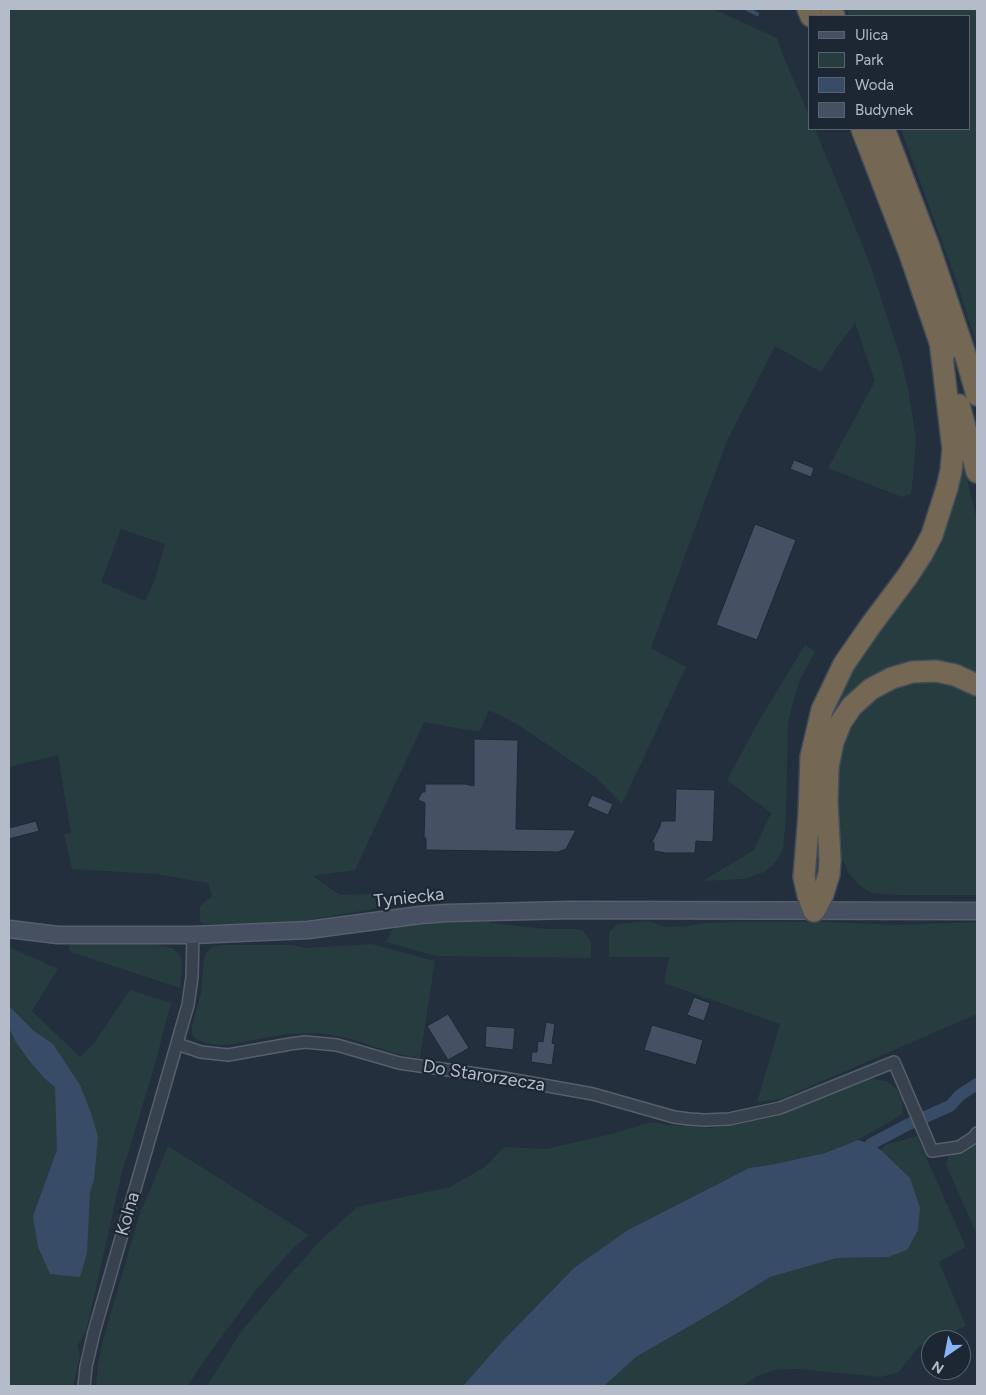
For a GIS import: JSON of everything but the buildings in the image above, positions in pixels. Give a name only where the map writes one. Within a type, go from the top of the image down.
[{"type":"highway","points":[[862,130],[893,206],[940,340],[977,472]]},
{"type":"highway","points":[[884,130],[977,381]]},
{"type":"highway","points":[[814,911],[804,877],[811,757],[822,710],[844,664],[908,577],[922,554],[932,535],[951,471],[953,449],[940,340]]},
{"type":"highway","points":[[968,360],[977,395]]},
{"type":"highway","points":[[814,911],[829,874],[828,767],[833,742],[841,722],[852,706],[871,689],[892,678],[912,672],[936,671],[955,675],[977,685]]},
{"type":"street","name":"Tyniecka","points":[[9,929],[58,935],[193,935],[308,930],[447,913],[695,909],[977,911]]},
{"type":"street","points":[[177,1044],[190,991],[193,935]]},
{"type":"street","name":"Do Starorzecza","points":[[177,1044],[201,1052],[228,1055],[305,1042],[337,1045],[399,1063],[498,1077],[593,1094],[674,1117],[705,1120],[728,1119],[780,1108],[894,1062],[932,1151],[959,1147],[977,1133]]},
{"type":"street","name":"Kolna","points":[[84,1386],[94,1332],[177,1044]]},
{"type":"green space","points":[[9,9],[713,9],[777,38],[808,112],[808,130],[815,130],[867,256],[901,359],[916,438],[911,494],[902,497],[828,468],[875,381],[855,323],[821,372],[775,346],[727,441],[651,648],[686,667],[622,804],[595,777],[517,724],[489,710],[480,731],[424,722],[355,870],[313,876],[340,895],[383,893],[379,908],[296,922],[204,924],[200,921],[200,906],[212,896],[208,883],[155,874],[72,869],[64,834],[71,833],[58,755],[9,767]],"holes":[[[121,529],[165,544],[154,582],[145,601],[101,582]]]},
{"type":"green space","points":[[846,9],[977,9],[977,346],[956,280],[901,130],[971,130],[971,15],[849,15]]},
{"type":"green space","points":[[960,458],[964,466],[977,520],[977,680],[869,683],[820,762],[829,715]]},
{"type":"green space","points":[[805,645],[815,651],[800,680],[788,723],[786,815],[783,849],[772,866],[764,872],[744,879],[703,881],[754,850],[771,813],[727,780],[760,719]]},
{"type":"green space","points":[[933,683],[950,685],[977,698],[977,895],[871,893],[858,884],[848,872],[840,853],[837,821],[838,794],[841,759],[846,739],[855,721],[871,703],[893,690],[909,684]]},
{"type":"green space","points":[[490,919],[490,923],[583,931],[591,941],[591,958],[436,956],[386,942],[395,925]]},
{"type":"green space","points":[[649,921],[665,927],[739,922],[829,922],[899,925],[977,922],[977,1014],[781,1099],[757,1102],[780,1024],[664,983],[669,957],[609,957],[609,932],[618,924]]},
{"type":"green space","points":[[77,943],[159,943],[160,946],[172,948],[181,958],[180,988],[71,952],[69,949],[70,945]]},
{"type":"green space","points":[[372,944],[435,961],[420,1058],[394,1053],[348,1038],[321,1033],[286,1034],[220,1045],[206,1043],[197,1039],[192,1034],[192,1027],[201,993],[204,959],[206,953],[212,947],[222,945],[292,945],[305,948]]},
{"type":"green space","points":[[9,947],[58,969],[32,1011],[80,1057],[94,1043],[130,990],[171,1003],[153,1071],[121,1176],[86,1332],[77,1346],[80,1355],[73,1386],[9,1386]]},
{"type":"green space","points":[[866,1078],[886,1081],[896,1088],[902,1099],[903,1114],[858,1140],[825,1153],[749,1168],[628,1230],[500,1344],[463,1386],[207,1386],[240,1333],[318,1243],[357,1207],[450,1187],[485,1167],[504,1147],[546,1149],[615,1133],[651,1122],[712,1128],[744,1123],[783,1111]]},
{"type":"green space","points":[[917,1136],[966,1247],[939,1262],[966,1326],[957,1330],[921,1330],[921,1345],[899,1372],[881,1377],[797,1369],[775,1370],[757,1376],[743,1386],[604,1386],[636,1357],[770,1277],[837,1258],[888,1257],[910,1178],[881,1150],[885,1145]]},
{"type":"green space","points":[[977,1141],[977,1235],[946,1165],[949,1155],[970,1147]]},
{"type":"green space","points":[[168,1146],[309,1235],[293,1248],[256,1290],[201,1365],[188,1386],[96,1386],[103,1340],[139,1216]]},
{"type":"water","points":[[9,1006],[34,1031],[53,1044],[80,1085],[98,1137],[94,1180],[90,1192],[87,1253],[80,1277],[50,1274],[38,1247],[33,1216],[57,1150],[55,1087],[44,1078],[16,1042],[9,1028]]},
{"type":"water","points":[[858,1140],[871,1144],[881,1150],[910,1178],[920,1208],[918,1230],[907,1250],[888,1257],[837,1258],[770,1277],[636,1357],[604,1386],[463,1386],[500,1344],[574,1268],[628,1230],[749,1168],[825,1153]]},
{"type":"waterway","points":[[747,9],[757,14]]},
{"type":"waterway","points":[[871,1144],[907,1125],[950,1106],[960,1095],[977,1084]]}]
